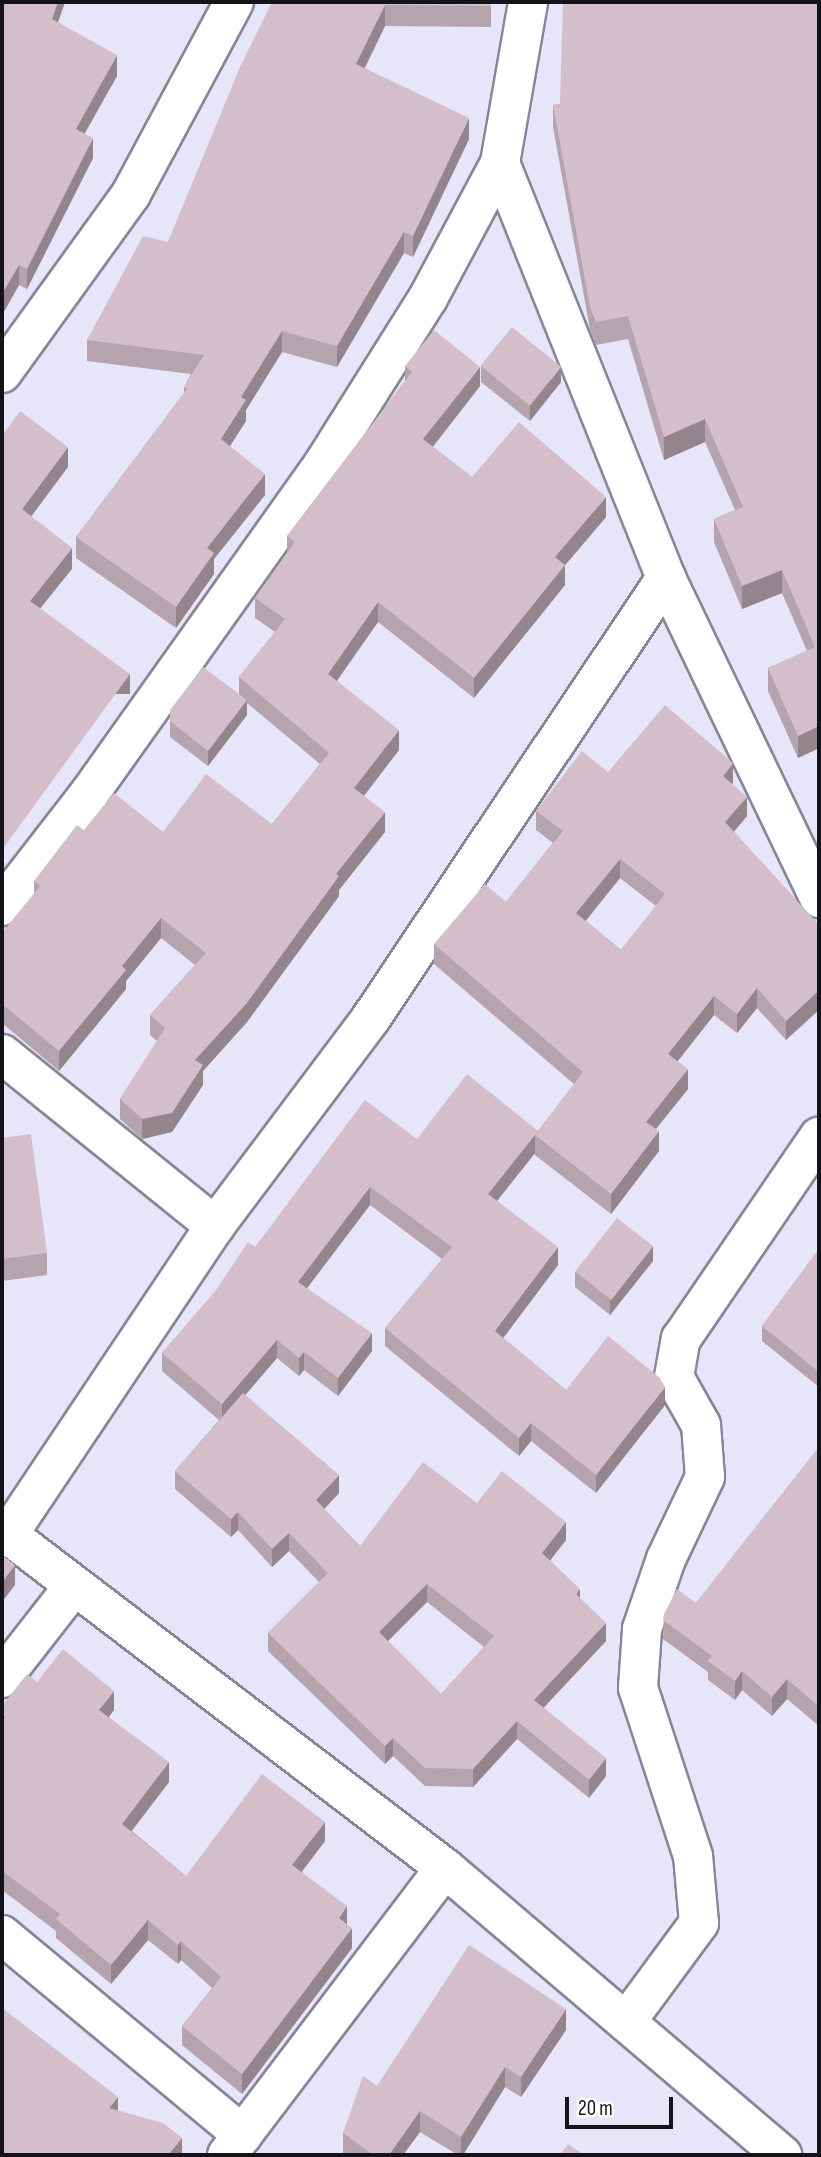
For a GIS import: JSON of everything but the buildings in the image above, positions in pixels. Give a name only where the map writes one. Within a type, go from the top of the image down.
[{"type":"street","points":[[2,373],[131,194],[234,2]]},
{"type":"street","points":[[2,906],[89,794],[324,463],[428,298],[500,163],[528,2]]},
{"type":"street","points":[[500,163],[666,578],[819,898]]},
{"type":"street","points":[[666,578],[371,1018],[215,1226],[5,1532],[73,1587],[445,1868],[782,2155]]},
{"type":"street","points":[[2,1054],[215,1226]]},
{"type":"street","points":[[626,2022],[699,1923],[693,1856],[638,1688],[642,1629],[666,1559],[705,1477],[701,1425],[674,1377],[681,1339],[819,1137]]},
{"type":"street","points":[[2,1678],[73,1587]]},
{"type":"street","points":[[2,1934],[235,2145],[445,1868]]}]
